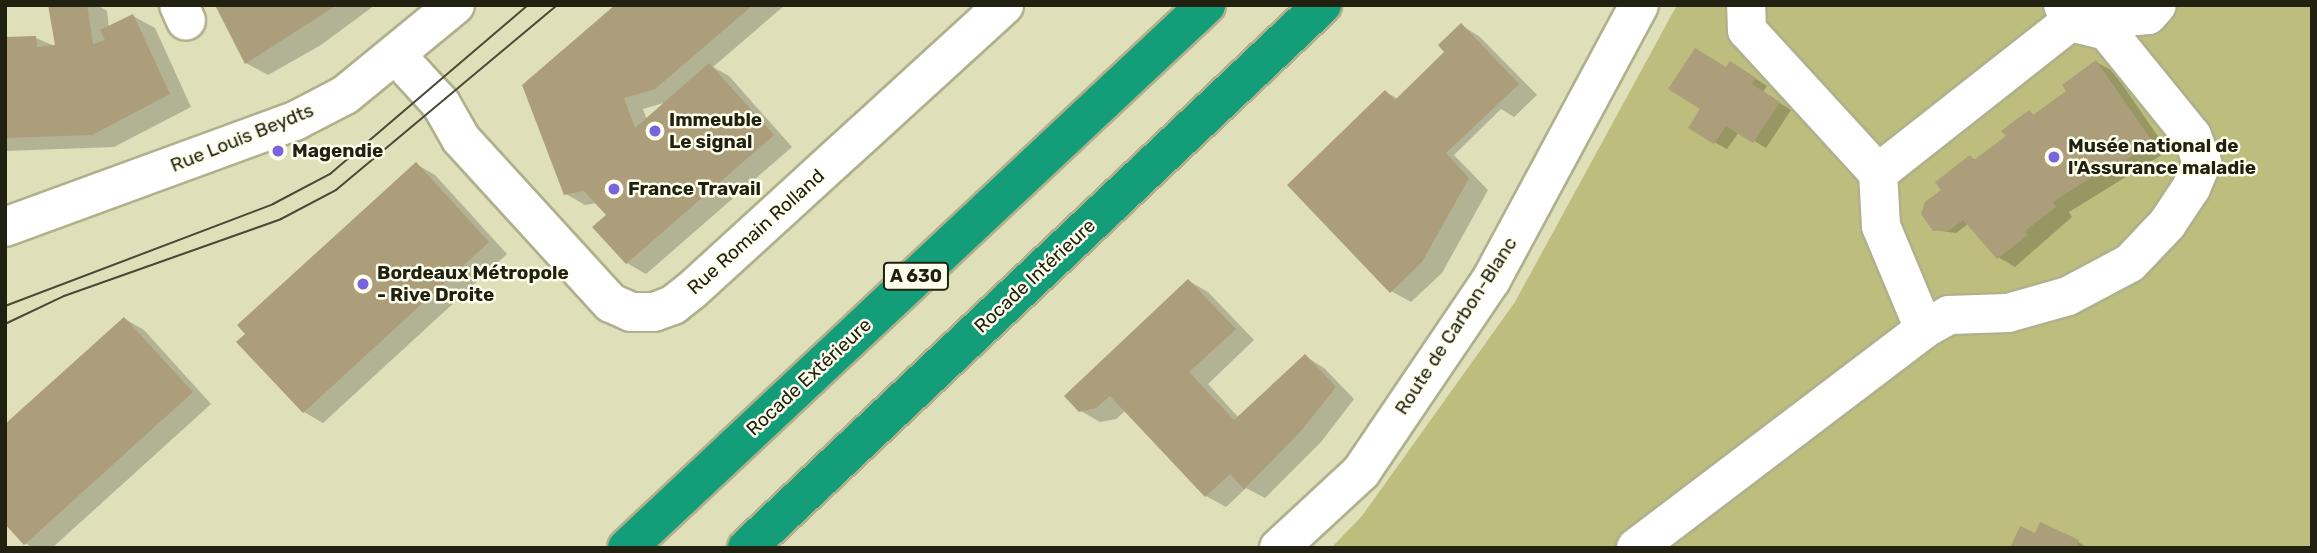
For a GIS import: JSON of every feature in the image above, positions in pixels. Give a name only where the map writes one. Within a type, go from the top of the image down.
[{"type":"highway","name":"Rocade Extérieure","points":[[627,548],[1206,5]]},
{"type":"highway","name":"Rocade Intérieure","points":[[747,548],[1322,5]]},
{"type":"street","name":"Rue Louis Beydts","points":[[5,227],[295,121],[345,95],[455,5]]},
{"type":"street","name":"Rue Romain Rolland","points":[[396,55],[440,104],[461,139],[611,303],[631,312],[654,312],[673,305],[691,291],[1004,5]]},
{"type":"street","name":"Route de Carbon-Blanc","points":[[1279,548],[1361,472],[1491,279],[1639,5]]},
{"type":"street","points":[[1746,5],[1747,30],[1878,173],[1881,226],[1924,328]]},
{"type":"street","points":[[1878,173],[2066,14],[2147,15],[2157,5]]},
{"type":"street","points":[[1636,548],[1924,328],[1949,315],[2008,313],[2068,296],[2130,262],[2167,224],[2191,188],[2202,162],[2192,136],[2107,32],[2066,14]]},
{"type":"shaded area","points":[[1677,5],[2312,5],[2312,548],[1331,548],[1362,516],[1515,302]]},
{"type":"building","points":[[48,5],[87,5],[93,44],[105,40],[100,30],[133,14],[170,94],[92,135],[5,138],[5,37],[36,36],[37,47],[55,45]]},
{"type":"building","points":[[215,5],[337,5],[245,64]]},
{"type":"building","name":"Immeuble Le signal","points":[[615,5],[753,5],[655,89],[624,98],[635,128],[709,63],[774,135],[626,264],[592,227],[606,215],[584,191],[564,195],[522,85]]},
{"type":"building","points":[[1461,23],[1519,84],[1446,153],[1469,178],[1422,262],[1390,293],[1287,185],[1385,90],[1395,100],[1444,52],[1438,45]]},
{"type":"building","points":[[1695,48],[1726,67],[1730,61],[1756,78],[1752,84],[1780,102],[1753,143],[1726,126],[1714,144],[1688,128],[1700,109],[1668,89]]},
{"type":"building","name":"Musée national de l'Assurance maladie","points":[[2096,60],[2152,141],[2119,166],[2117,161],[2053,202],[2056,207],[2025,231],[2028,235],[1997,259],[1963,220],[1949,231],[1933,231],[1921,214],[1925,202],[1941,190],[1935,182],[1970,155],[1974,160],[2006,136],[2001,131],[2029,110],[2033,115],[2066,91],[2062,85]]},
{"type":"building","name":"Bordeaux Métropole - Rive Droite","points":[[416,162],[489,242],[303,413],[236,342],[245,334],[237,325]]},
{"type":"building","points":[[1188,279],[1236,329],[1189,372],[1234,420],[1305,354],[1336,387],[1301,431],[1244,489],[1230,474],[1205,497],[1110,396],[1096,408],[1079,412],[1064,396]]},
{"type":"building","points":[[124,317],[193,392],[24,545],[5,524],[5,424]]},
{"type":"building","points":[[2040,522],[2079,540],[2076,548],[2010,548],[2020,526],[2035,533]]},
{"type":"tram line","points":[[5,306],[273,204],[330,174],[528,5]]},
{"type":"tram line","points":[[5,324],[64,296],[281,219],[336,190],[557,5]]},
{"type":"place","name":"Immeuble Le signal","points":[[655,131]]},
{"type":"place","name":"Magendie","points":[[278,151]]},
{"type":"place","name":"Musée national de l'Assurance maladie","points":[[2054,157]]},
{"type":"place","name":"France Travail","points":[[614,189]]},
{"type":"place","name":"Bordeaux Métropole - Rive Droite","points":[[363,284]]}]
